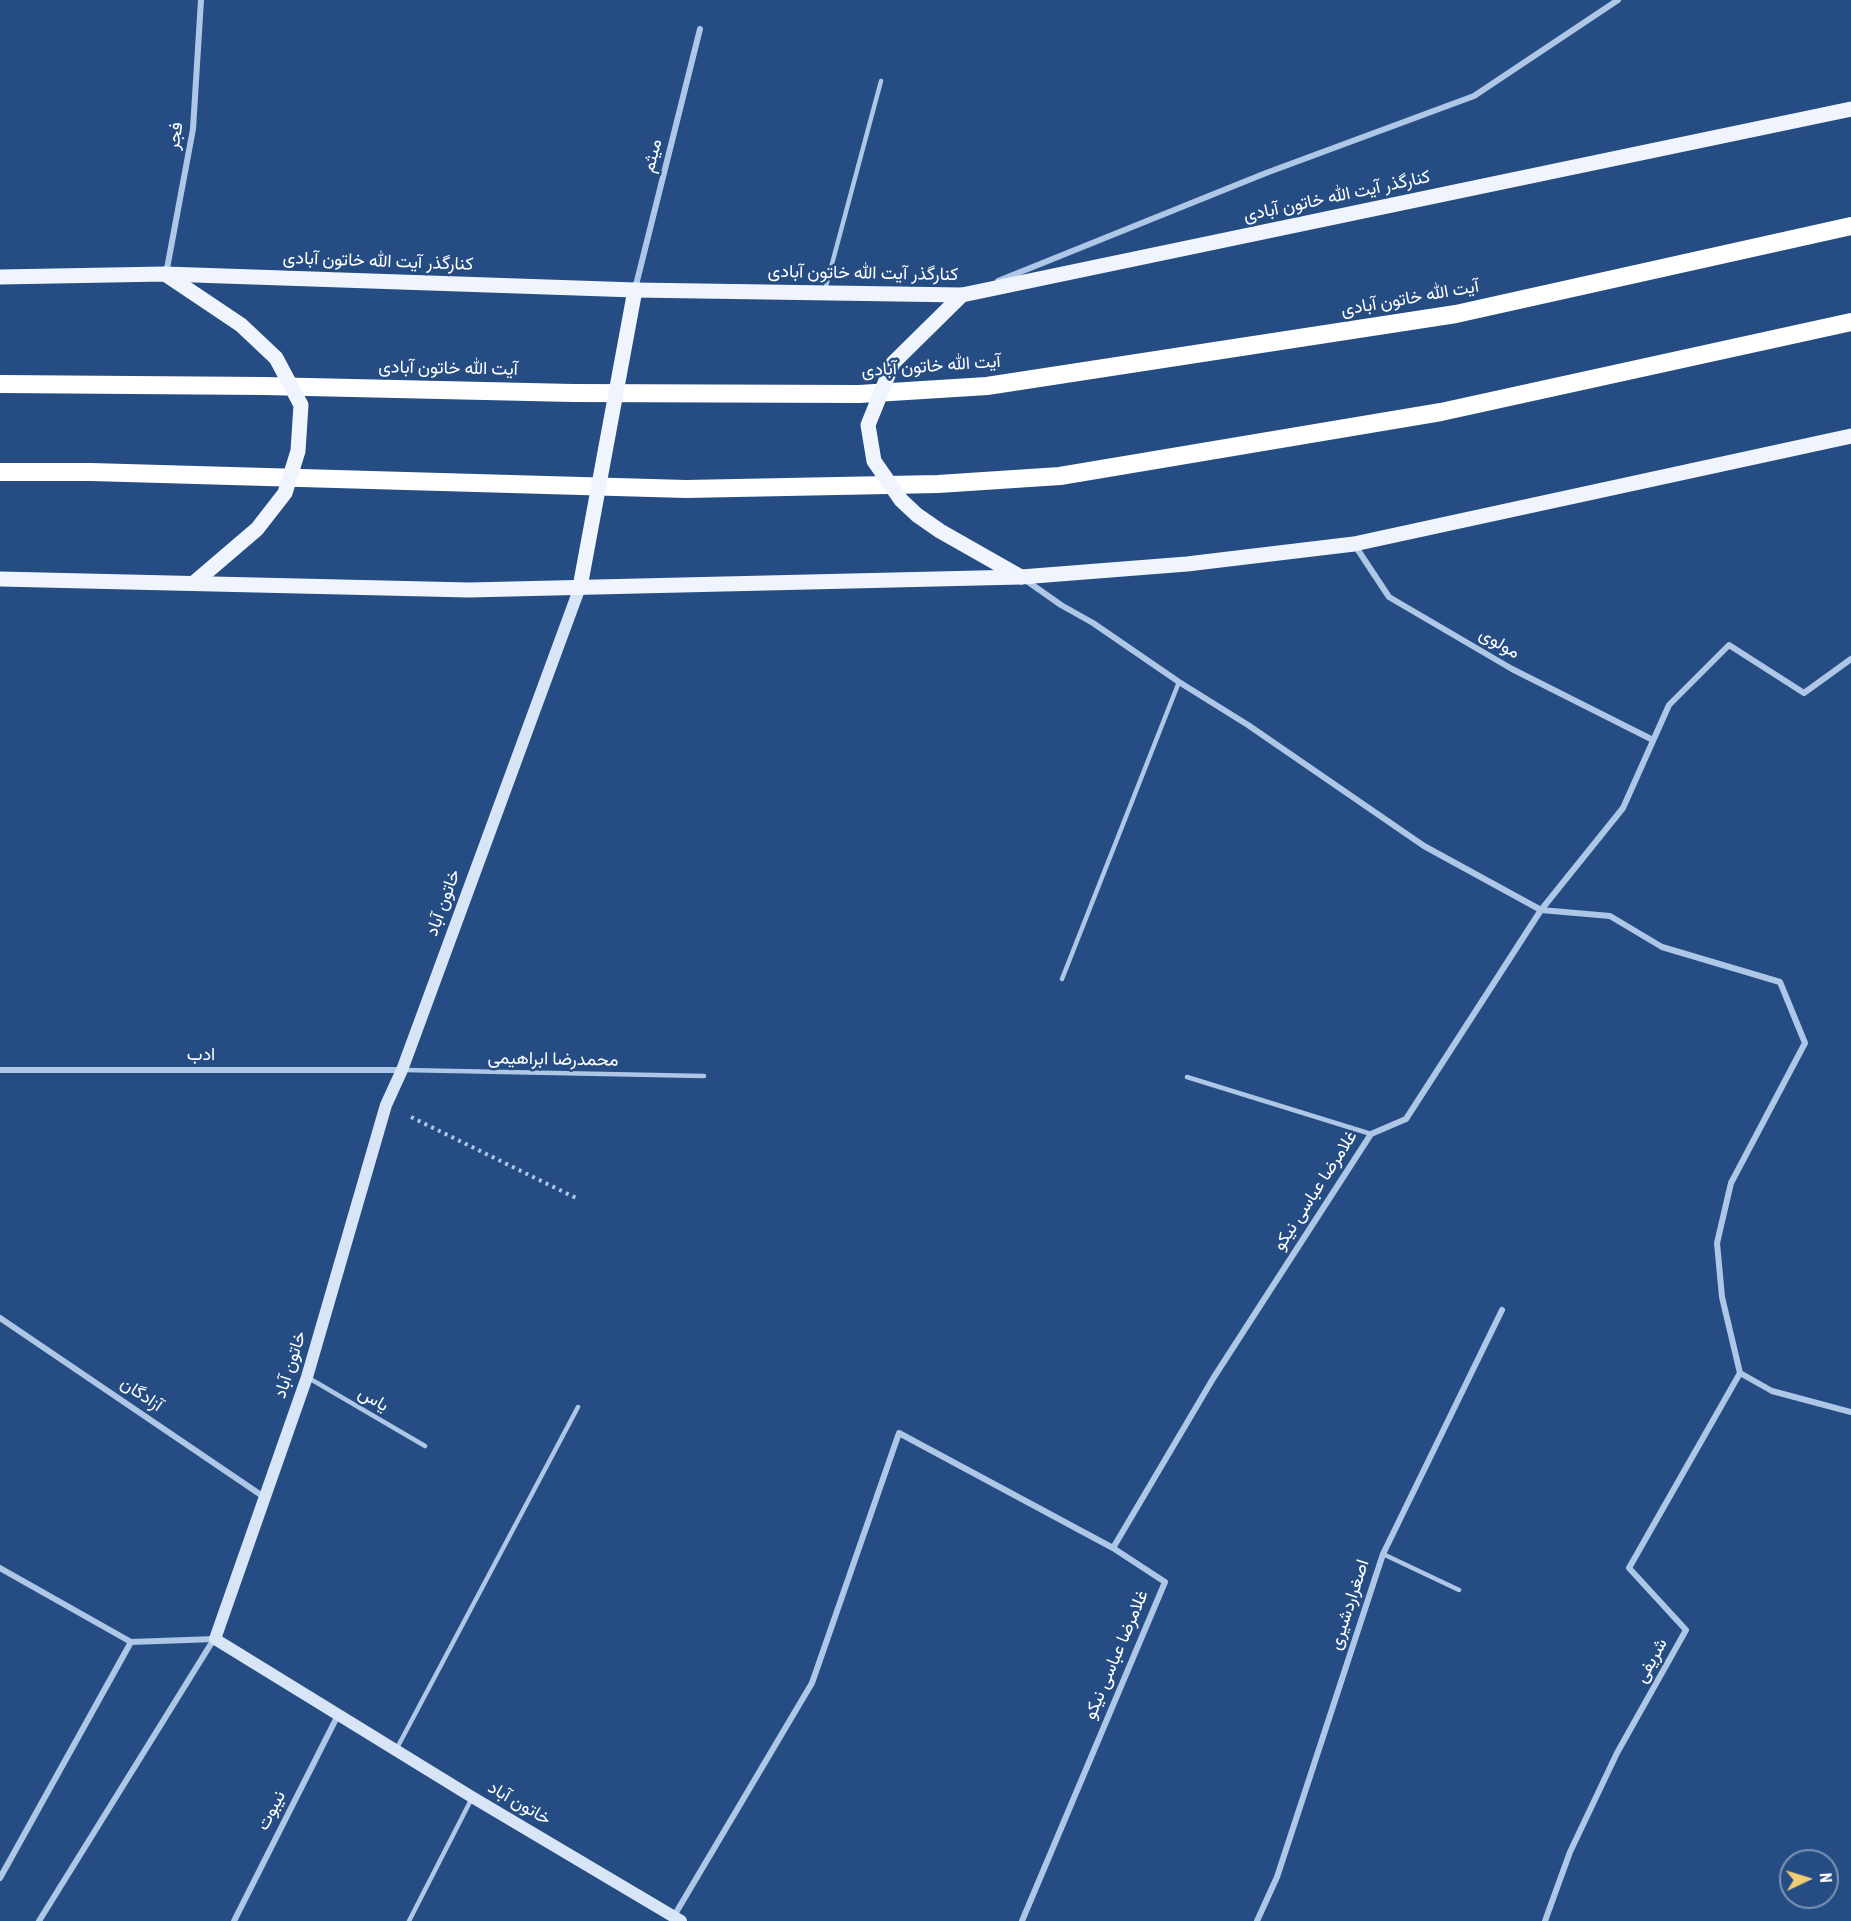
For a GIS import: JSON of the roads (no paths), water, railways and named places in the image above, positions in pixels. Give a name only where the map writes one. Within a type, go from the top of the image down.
[{"type":"highway","name":"آیت الله خاتون آبادی","points":[[0,384],[264,386],[573,393],[847,394],[987,386],[1456,314],[1851,226]]},
{"type":"highway","points":[[0,472],[91,472],[686,489],[938,484],[1060,476],[1441,412],[1851,322]]},
{"type":"main road","name":"کنارگذر آیت الله خاتون آبادی","points":[[0,277],[165,274],[634,290],[962,296],[1851,109]]},
{"type":"main road","points":[[165,274],[241,325],[276,358],[301,405],[298,451],[285,493],[257,529],[195,582]]},
{"type":"main road","points":[[580,588],[634,290]]},
{"type":"main road","points":[[962,296],[893,363],[868,425],[874,461],[901,500],[917,515],[940,531],[1021,577]]},
{"type":"main road","points":[[0,579],[469,590],[1021,577],[1186,564],[1354,544],[1851,436]]},
{"type":"street","name":"فجر","points":[[165,274],[193,129],[201,0]]},
{"type":"street","points":[[962,296],[1266,173],[1474,96],[1618,0]]},
{"type":"street","name":"میثم","points":[[634,290],[700,29]]},
{"type":"street","name":"مولوی","points":[[1354,544],[1389,597],[1512,669],[1653,740]]},
{"type":"street","points":[[1021,577],[1248,725],[1424,846],[1541,910],[1610,916],[1662,947],[1780,982],[1805,1043],[1731,1183],[1716,1243],[1722,1297],[1740,1373],[1772,1391],[1851,1412]]},
{"type":"street","name":"خاتون آباد","points":[[580,588],[402,1070],[386,1105],[307,1377],[215,1639],[396,1751],[677,1919]]},
{"type":"street","name":"غلامرضا عباسی نیکو","points":[[1022,1921],[1165,1581],[1113,1548],[1214,1377],[1371,1134],[1406,1119],[1541,910],[1623,808],[1669,705],[1729,645],[1804,693],[1851,658]]},
{"type":"street","name":"ادب","points":[[0,1070],[402,1070]]},
{"type":"street","name":"اصغراردشیری","points":[[1257,1921],[1277,1877],[1383,1554],[1502,1310]]},
{"type":"street","name":"آزادگان","points":[[0,1318],[265,1497]]},
{"type":"street","name":"شریفی","points":[[1545,1921],[1570,1852],[1617,1753],[1686,1630],[1629,1568],[1740,1373]]},
{"type":"street","points":[[677,1919],[812,1683],[899,1433],[1113,1548]]},
{"type":"street","points":[[0,1568],[131,1642],[215,1639]]},
{"type":"street","points":[[39,1921],[215,1639]]},
{"type":"street","points":[[0,1878],[131,1642]]},
{"type":"street","name":"نیبوت","points":[[234,1921],[338,1714]]},
{"type":"lane","points":[[824,293],[880,81]]},
{"type":"lane","points":[[1062,979],[1179,682]]},
{"type":"lane","name":"محمدرضا ابراهیمی","points":[[402,1070],[704,1076]]},
{"type":"lane","points":[[1186,1077],[1371,1134]]},
{"type":"lane","name":"یاس","points":[[307,1377],[425,1446]]},
{"type":"lane","points":[[396,1751],[578,1407]]},
{"type":"lane","points":[[1383,1554],[1459,1590]]},
{"type":"lane","points":[[409,1921],[472,1797]]}]
